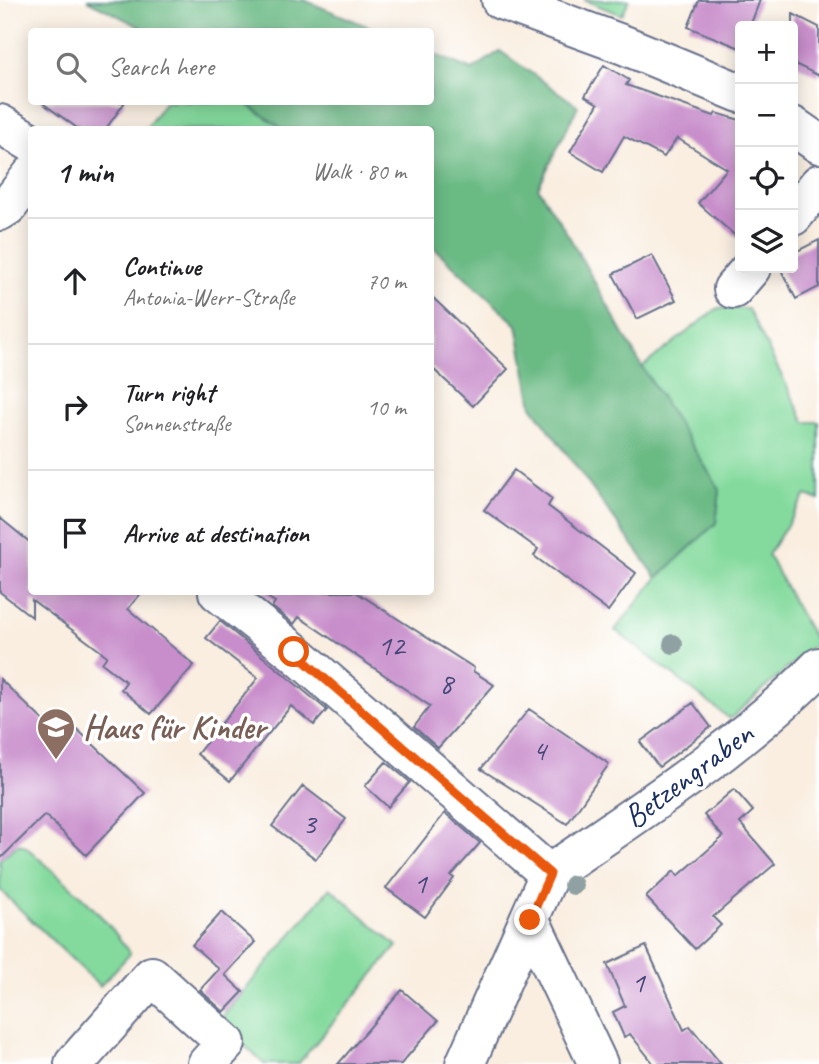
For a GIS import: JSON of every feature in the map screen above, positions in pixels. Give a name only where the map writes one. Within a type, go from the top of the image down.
[{"type":"street","points":[[501,0],[624,45],[735,91]]},
{"type":"street","points":[[0,124],[28,141]]},
{"type":"street","points":[[798,129],[819,144]]},
{"type":"street","points":[[0,211],[8,206],[28,180]]},
{"type":"street","points":[[798,210],[819,184]]},
{"type":"street","points":[[222,595],[294,652],[550,874],[465,1064]]},
{"type":"street","name":"Betzengraben","points":[[550,874],[664,795],[733,742],[790,696],[819,667]]},
{"type":"street","points":[[530,920],[598,1064]]},
{"type":"street","points":[[74,1064],[152,976],[226,1043],[206,1064]]},
{"type":"green space","points":[[87,0],[304,0],[372,28],[142,28]]},
{"type":"green space","points":[[584,0],[629,0],[622,15]]},
{"type":"green space","points":[[500,51],[578,106],[538,188],[570,238],[642,367],[720,490],[716,523],[657,578],[532,406],[517,325],[434,248],[434,126],[279,126],[248,105],[434,105],[434,54],[472,70]]},
{"type":"green space","points":[[163,105],[248,105],[279,126],[148,126]]},
{"type":"green space","points":[[718,308],[748,309],[805,422],[819,422],[819,500],[806,495],[768,555],[816,643],[730,719],[615,630],[657,578],[716,523],[720,490],[642,367]]},
{"type":"green space","points":[[19,844],[26,847],[82,897],[108,924],[130,954],[100,986],[0,890],[0,859]]},
{"type":"green space","points":[[330,888],[397,946],[298,1064],[264,1064],[219,1021]]},
{"type":"building","points":[[699,0],[760,0],[752,21],[735,21],[735,46],[688,27]]},
{"type":"building","points":[[793,14],[819,27],[819,76],[798,66],[798,21],[793,21]]},
{"type":"building","points":[[604,65],[629,80],[626,85],[714,116],[716,113],[735,119],[735,236],[698,203],[727,169],[677,138],[664,157],[624,136],[603,172],[570,152],[598,104],[585,96]]},
{"type":"building","points":[[45,105],[123,105],[108,126],[74,126]]},
{"type":"building","points":[[819,240],[819,287],[796,299],[783,273],[798,273],[798,250]]},
{"type":"building","points":[[652,255],[676,300],[637,319],[613,274]]},
{"type":"building","points":[[434,299],[508,369],[473,406],[434,370]]},
{"type":"building","points":[[514,470],[552,499],[548,506],[636,573],[608,611],[534,556],[538,549],[484,510]]},
{"type":"building","points":[[0,518],[28,541],[28,595],[140,595],[128,609],[194,665],[151,714],[121,689],[126,682],[102,663],[107,656],[32,600],[32,617],[0,592]]},
{"type":"building","points":[[264,595],[361,595],[474,668],[473,671],[494,685],[438,748],[414,727],[430,706],[299,617],[294,624],[272,607],[275,602]]},
{"type":"building","points":[[220,621],[327,710],[314,725],[291,706],[230,781],[197,754],[258,678],[206,638]]},
{"type":"building","name":"Haus für Kinder","points":[[0,679],[52,729],[64,717],[145,793],[86,855],[45,815],[0,859]]},
{"type":"building","points":[[693,703],[711,727],[659,767],[640,742]]},
{"type":"building","points":[[529,709],[609,764],[567,824],[481,769]]},
{"type":"building","points":[[386,762],[410,782],[388,807],[365,786]]},
{"type":"building","points":[[303,786],[346,819],[316,859],[272,826]]},
{"type":"building","points":[[734,789],[753,811],[740,823],[775,864],[713,917],[721,925],[695,949],[646,897],[674,871],[678,876],[723,837],[704,815]]},
{"type":"building","points":[[445,813],[480,843],[451,876],[454,878],[425,917],[386,888]]},
{"type":"building","points":[[222,912],[255,942],[225,975],[243,992],[224,1012],[200,990],[219,969],[192,945]]},
{"type":"building","points":[[646,946],[684,1030],[690,1026],[721,1064],[654,1064],[630,1034],[624,1037],[613,1012],[625,1006],[607,964]]},
{"type":"building","points":[[402,990],[438,1021],[401,1064],[338,1064]]},
{"type":"place","name":"Haus für Kinder","points":[[56,761]]},
{"type":"route","points":[[294,652],[550,874],[530,920]]}]
